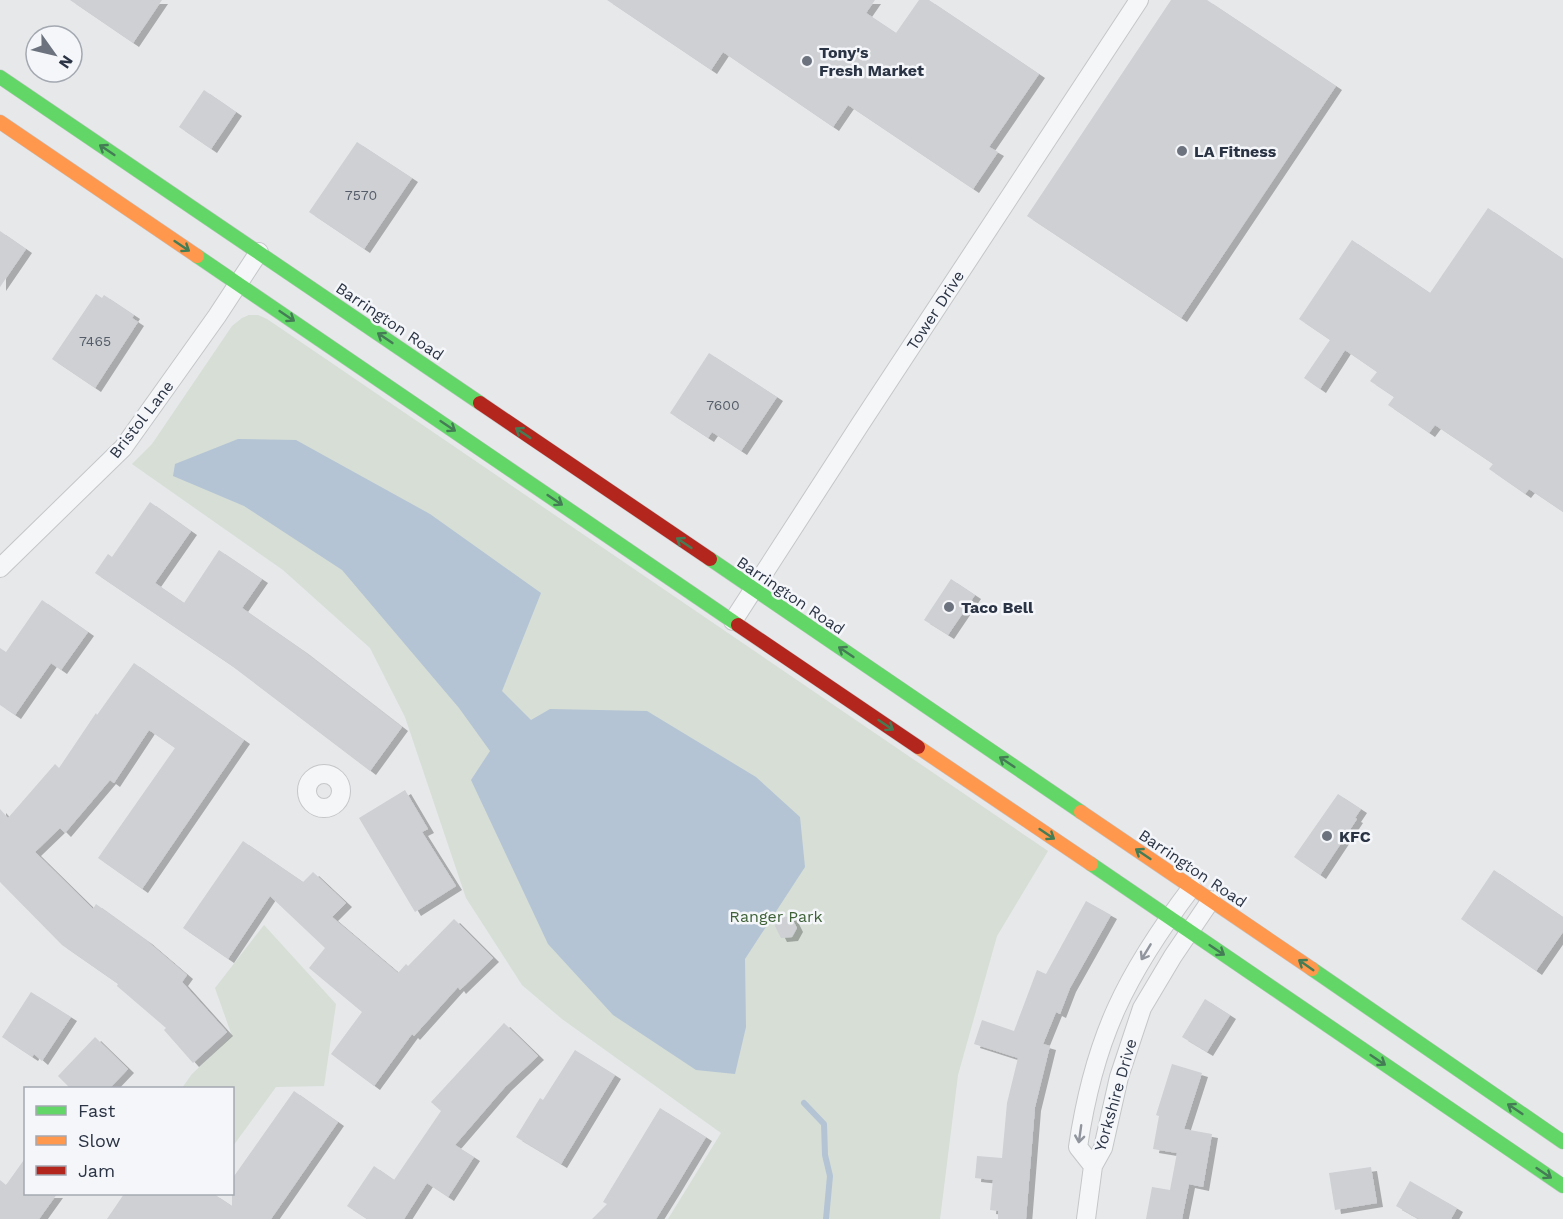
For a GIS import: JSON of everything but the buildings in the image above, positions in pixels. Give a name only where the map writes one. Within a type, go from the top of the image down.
[{"type":"main road","name":"Barrington Road","points":[[0,76],[1563,1142]]},
{"type":"main road","points":[[0,122],[1563,1186]]},
{"type":"street","name":"Tower Drive","points":[[733,621],[1139,0]]},
{"type":"street","name":"Bristol Lane","points":[[0,567],[123,448],[259,252]]},
{"type":"street","name":"Yorkshire Drive","points":[[1093,1166],[1078,1147],[1085,1103],[1102,1041],[1135,970],[1169,917],[1192,887]]},
{"type":"street","name":"Yorkshire Drive","points":[[1086,1219],[1093,1166],[1103,1148],[1119,1077],[1142,1008],[1157,980],[1211,900]]},
{"type":"green space","name":"Ranger Park","points":[[249,315],[258,315],[267,319],[1048,851],[997,936],[958,1075],[940,1219],[668,1219],[721,1133],[562,1019],[522,985],[466,898],[405,717],[370,648],[283,570],[132,464],[152,444],[232,326]]},
{"type":"green space","points":[[264,925],[336,1004],[324,1086],[276,1087],[234,1145],[234,1087],[183,1087],[192,1074],[232,1036],[215,988]]},
{"type":"water","points":[[238,439],[296,440],[430,514],[541,593],[502,691],[531,720],[550,709],[647,711],[756,777],[800,817],[805,867],[745,959],[746,1027],[735,1074],[696,1070],[613,1015],[548,944],[471,780],[490,751],[459,708],[342,570],[244,506],[173,476],[175,464]]},
{"type":"waterway","points":[[804,1103],[824,1124],[825,1155],[830,1176],[826,1219]]},
{"type":"traffic: fast","points":[[0,77],[480,403]]},
{"type":"traffic: fast","points":[[197,256],[738,625]]},
{"type":"traffic: fast","points":[[710,559],[1081,812]]},
{"type":"traffic: fast","points":[[1091,864],[1563,1186]]},
{"type":"traffic: fast","points":[[1312,969],[1563,1142]]},
{"type":"traffic: slow","points":[[0,122],[197,256]]},
{"type":"traffic: slow","points":[[918,747],[1091,864]]},
{"type":"traffic: slow","points":[[1081,812],[1312,969]]},
{"type":"traffic: jam","points":[[480,403],[710,559]]},
{"type":"traffic: jam","points":[[738,625],[918,747]]},
{"type":"place","name":"Tony's Fresh Market","points":[[807,61]]},
{"type":"place","name":"LA Fitness","points":[[1182,151]]},
{"type":"place","name":"Taco Bell","points":[[949,607]]},
{"type":"place","name":"KFC","points":[[1327,836]]}]
